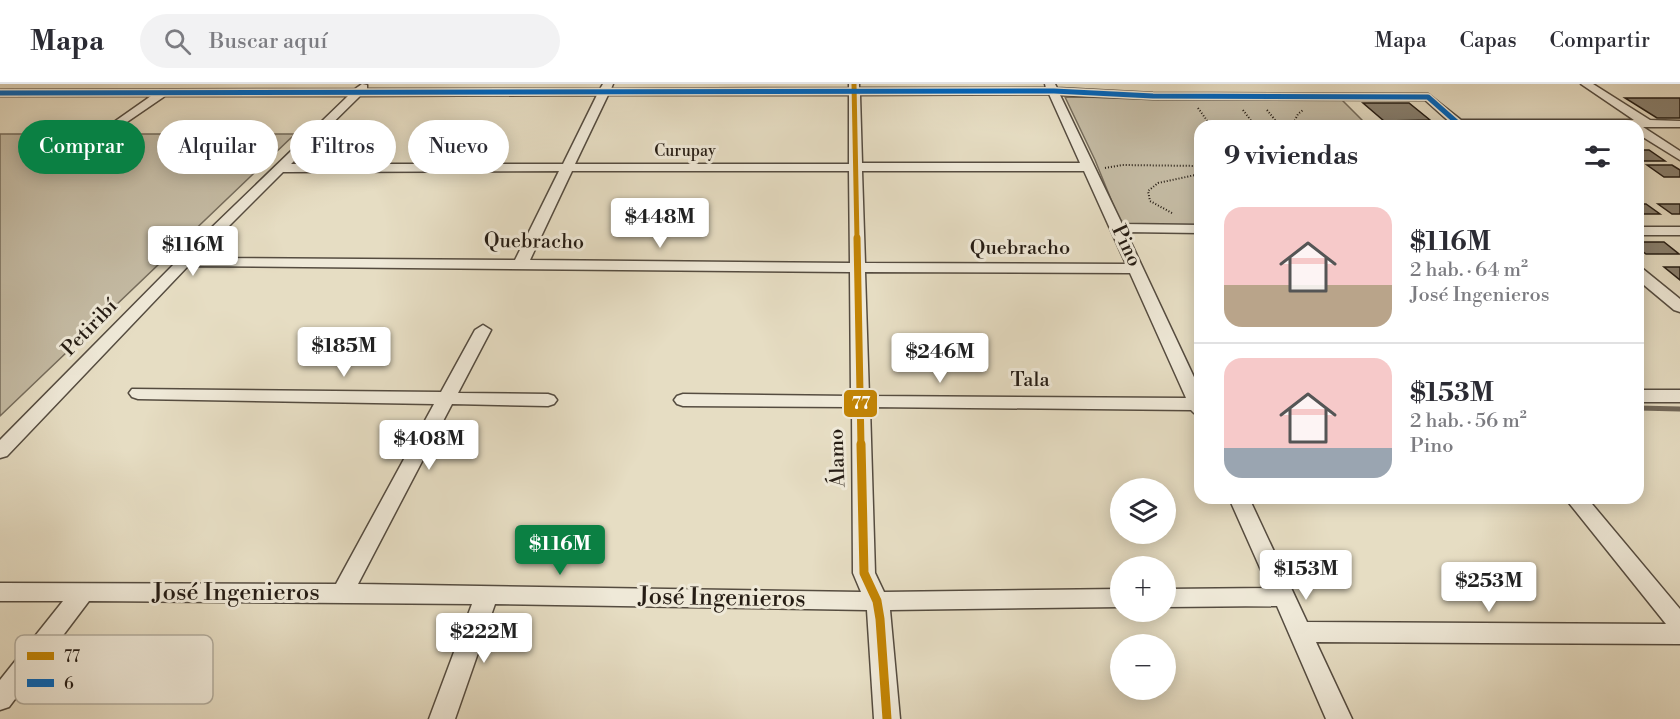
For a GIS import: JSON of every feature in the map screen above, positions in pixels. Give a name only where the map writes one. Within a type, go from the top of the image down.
[{"type":"street","points":[[124,120],[176,84]]},
{"type":"street","points":[[1586,84],[1630,120]]},
{"type":"street","points":[[0,93],[362,88],[1052,88],[1153,96],[1428,97],[1454,120]]},
{"type":"street","name":"Petiribí","points":[[0,451],[184,262],[362,88]]},
{"type":"street","points":[[521,262],[607,88]]},
{"type":"street","name":"Álamo","points":[[854,88],[864,573],[876,601],[887,719]]},
{"type":"street","name":"Pino","points":[[1052,88],[1194,392]]},
{"type":"street","points":[[1644,126],[1680,124]]},
{"type":"street","points":[[1644,131],[1680,156]]},
{"type":"street","name":"Curupay","points":[[280,168],[1090,170]]},
{"type":"street","points":[[1117,228],[1194,230]]},
{"type":"street","points":[[1644,231],[1680,231]]},
{"type":"street","name":"Quebracho","points":[[184,262],[521,262],[856,269],[1136,270]]},
{"type":"street","points":[[1644,277],[1680,307]]},
{"type":"street","points":[[342,593],[483,330]]},
{"type":"street","points":[[138,393],[548,400]]},
{"type":"street","points":[[1644,396],[1680,396]]},
{"type":"street","name":"Tala","points":[[683,400],[1194,400]]},
{"type":"street","points":[[1242,504],[1339,719]]},
{"type":"street","points":[[1580,504],[1680,625]]},
{"type":"street","name":"José Ingenieros","points":[[0,592],[342,593],[876,601],[1110,598]]},
{"type":"street","points":[[50,635],[83,593]]},
{"type":"street","points":[[442,719],[487,595]]},
{"type":"street","points":[[1176,598],[1282,597]]},
{"type":"street","points":[[1298,632],[1680,634]]},
{"type":"street","points":[[0,699],[15,680]]},
{"type":"path","points":[[1090,170],[1122,165],[1194,166]]},
{"type":"path","points":[[1179,215],[1155,205],[1150,201],[1148,191],[1158,183],[1194,175]]},
{"type":"shaded area","points":[[1065,97],[1342,100],[1362,120],[1194,120],[1194,225],[1128,225],[1119,219],[1095,160]]},
{"type":"shaded area","points":[[0,134],[18,134],[18,174],[145,174],[145,134],[157,134],[157,174],[253,174],[0,416]]},
{"type":"shaded area","points":[[278,134],[290,134],[290,139],[278,150]]},
{"type":"building","points":[[1625,98],[1680,98],[1680,118],[1657,118]]},
{"type":"building","points":[[1363,103],[1409,103],[1430,120],[1383,120]]},
{"type":"building","points":[[1644,150],[1649,150],[1665,161],[1644,161]]},
{"type":"building","points":[[1647,165],[1672,165],[1680,170],[1680,177],[1664,177]]},
{"type":"building","points":[[1644,204],[1646,204],[1660,214],[1644,214]]},
{"type":"building","points":[[1658,204],[1680,204],[1680,214],[1672,214]]},
{"type":"building","points":[[1644,242],[1664,242],[1679,254],[1646,254]]},
{"type":"building","points":[[1664,267],[1680,267],[1680,280]]},
{"type":"waterway","points":[[1644,408],[1680,409]]},
{"type":"transit line","name":"77","points":[[854,84],[864,573],[877,601],[880,619],[887,719]]},
{"type":"transit line","name":"6","points":[[0,93],[1054,91],[1153,96],[1428,97],[1454,120]]}]
